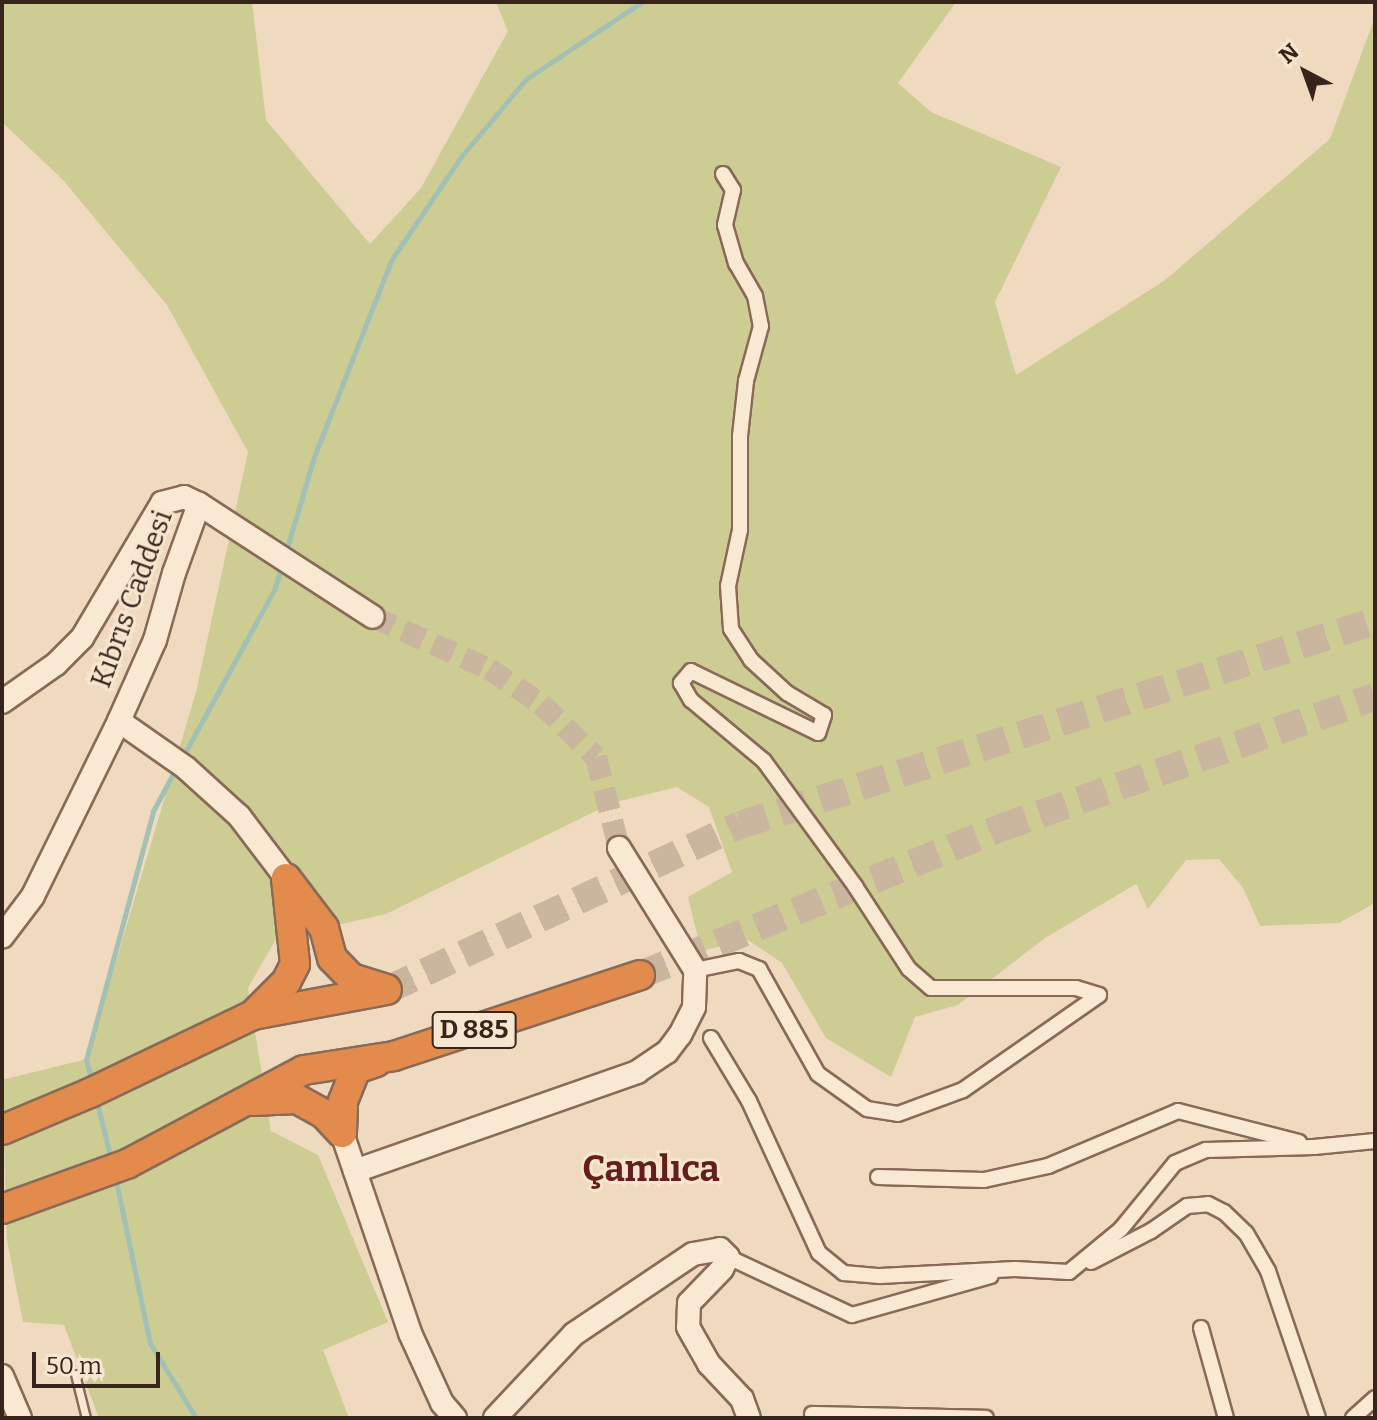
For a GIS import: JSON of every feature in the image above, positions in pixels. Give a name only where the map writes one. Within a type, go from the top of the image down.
[{"type":"highway","points":[[2,1130],[90,1093],[253,1015],[387,990],[351,978],[332,958],[324,928],[286,878]]},
{"type":"highway","points":[[253,1015],[286,982],[295,964],[286,878]]},
{"type":"highway","name":"D 885","points":[[2,1209],[127,1164],[304,1070],[394,1056],[640,975]]},
{"type":"highway","points":[[342,1133],[343,1101],[356,1069],[394,1056]]},
{"type":"highway","points":[[244,1101],[297,1099],[324,1114],[342,1133]]},
{"type":"street","points":[[695,970],[739,961],[759,969],[818,1074],[867,1109],[898,1114],[963,1090],[1099,995],[1076,988],[931,988],[909,969],[855,886],[764,761],[691,700],[681,683],[691,671],[818,733],[824,715],[787,693],[751,660],[731,629],[728,586],[740,530],[740,436],[746,381],[761,326],[755,296],[736,263],[725,225],[733,190],[723,174]]},
{"type":"street","name":"Kıbrıs Caddesi","points":[[2,702],[56,664],[82,638],[162,503],[184,497],[206,507],[174,573],[155,640],[119,721],[33,896],[2,937]]},
{"type":"street","points":[[206,507],[373,617]]},
{"type":"street","points":[[119,721],[186,768],[239,816],[286,878]]},
{"type":"street","points":[[355,1171],[637,1072],[667,1052],[680,1035],[694,1007],[695,970],[619,848]]},
{"type":"street","points":[[711,1038],[749,1101],[819,1253],[844,1273],[880,1276],[1015,1269],[1069,1272],[1151,1231],[1187,1206],[1208,1204],[1224,1212],[1246,1233],[1268,1271],[1318,1418]]},
{"type":"street","points":[[878,1177],[984,1180],[1048,1166],[1178,1111],[1314,1147]]},
{"type":"street","points":[[342,1133],[410,1333],[442,1403],[455,1418]]},
{"type":"street","points":[[1069,1272],[1121,1229],[1175,1163],[1206,1150],[1314,1147],[1375,1141]]},
{"type":"street","points":[[495,1418],[574,1334],[693,1254],[720,1249],[728,1257],[852,1315],[1015,1269]]},
{"type":"street","points":[[728,1257],[722,1269],[689,1303],[688,1327],[709,1364],[742,1399],[749,1418]]},
{"type":"street","points":[[1201,1328],[1226,1418]]},
{"type":"street","points":[[3,1386],[20,1418]]},
{"type":"street","points":[[1353,1418],[1375,1398]]},
{"type":"street","points":[[812,1414],[986,1418]]},
{"type":"lane","points":[[75,1374],[86,1418]]},
{"type":"shaded area","points":[[2,2],[252,2],[266,120],[370,244],[421,188],[508,31],[496,2],[956,2],[898,83],[931,112],[1061,167],[995,302],[1016,375],[1164,281],[1330,139],[1375,17],[1375,903],[1339,923],[1260,926],[1243,888],[1219,859],[1186,860],[1148,909],[1136,884],[1045,938],[958,1005],[915,1017],[891,1077],[826,1038],[782,963],[748,940],[701,951],[688,897],[732,872],[709,807],[677,787],[612,803],[386,914],[337,925],[288,918],[248,988],[271,1131],[318,1155],[388,1322],[323,1350],[349,1418],[99,1418],[64,1325],[23,1322],[7,1240],[2,1080],[87,1059],[196,692],[248,452],[167,305],[63,180],[2,122]]},
{"type":"waterway","points":[[286,551],[315,454],[392,259],[460,158],[526,79],[642,2]]},
{"type":"waterway","points":[[182,758],[275,588],[282,565]]},
{"type":"waterway","points":[[92,1081],[86,1060],[153,811],[175,770]]},
{"type":"waterway","points":[[96,1099],[111,1159]]},
{"type":"waterway","points":[[115,1176],[150,1343],[196,1418]]},
{"type":"tunnel","points":[[373,617],[489,669],[541,704],[596,757],[619,848]]},
{"type":"tunnel","points":[[387,990],[740,825],[1375,621]]},
{"type":"tunnel","points":[[640,975],[1000,828],[1375,697]]},
{"type":"district","name":"Çamlıca","points":[[651,1170]]}]
